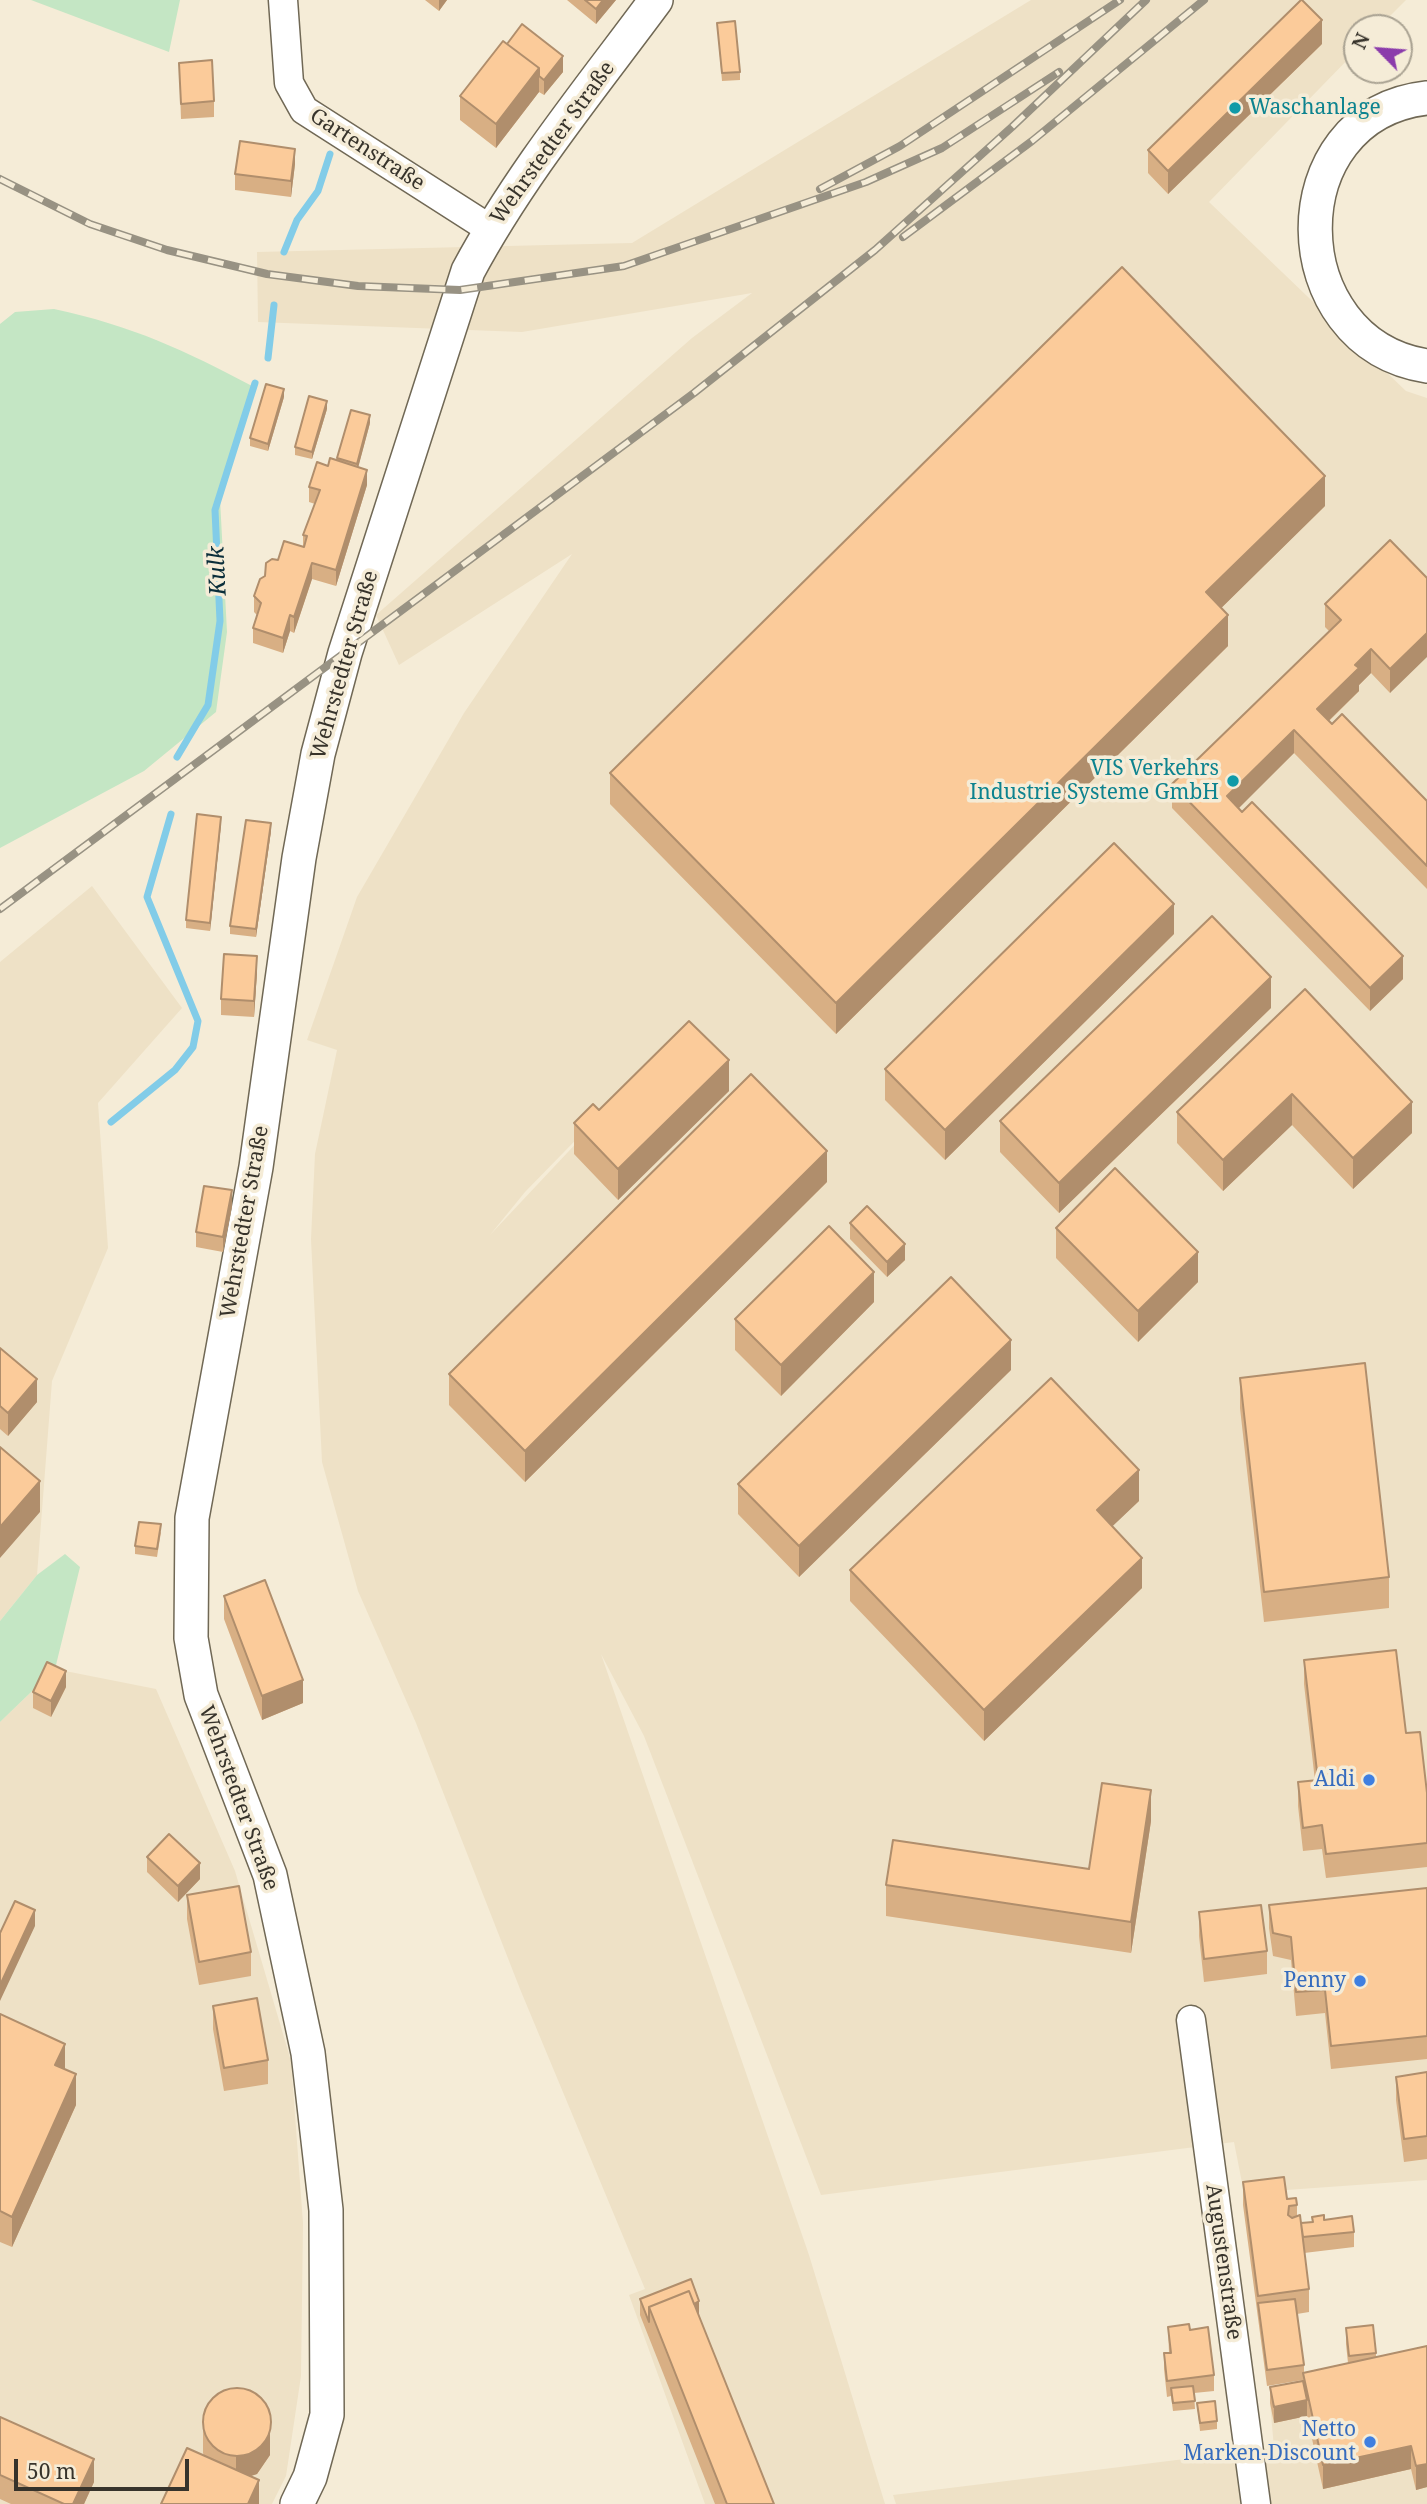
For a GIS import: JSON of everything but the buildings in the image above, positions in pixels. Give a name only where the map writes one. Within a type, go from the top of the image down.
[{"type":"street","name":"Gartenstraße","points":[[284,0],[289,83],[304,110],[490,229]]},
{"type":"street","name":"Wehrstedter Straße","points":[[297,2504],[310,2477],[327,2414],[326,2210],[308,2053],[270,1875],[201,1695],[191,1638],[192,1518],[256,1167],[299,858],[318,754],[345,653],[460,290],[490,229],[656,0]]},
{"type":"street","points":[[1427,98],[1399,103],[1380,112],[1348,139],[1335,155],[1322,184],[1314,215],[1314,237],[1322,278],[1340,312],[1353,327],[1383,351],[1427,366]]},
{"type":"street","name":"Augustenstraße","points":[[1191,2020],[1256,2504]]},
{"type":"shaded area","points":[[1031,0],[1406,0],[1392,14],[1343,14],[1343,64],[1209,202],[1406,391],[1427,398],[1427,2180],[1244,2193],[1234,2142],[821,2195],[644,1736],[601,1654],[809,2255],[885,2504],[705,2504],[629,2295],[645,2289],[520,1989],[416,1723],[358,1591],[322,1462],[311,1239],[315,1154],[337,1050],[307,1040],[357,897],[464,713],[572,554],[399,665],[376,615],[692,338],[752,293],[522,332],[258,322],[257,252],[632,243]],"holes":[[[645,1070],[490,1235],[525,1192]]]},
{"type":"shaded area","points":[[92,886],[182,1008],[98,1103],[108,1248],[52,1381],[37,1575],[0,1621],[0,962]]},
{"type":"shaded area","points":[[55,1669],[156,1689],[235,1871],[291,2061],[303,2223],[301,2376],[286,2476],[272,2504],[0,2504],[0,1722]]},
{"type":"shaded area","points":[[1427,2369],[1427,2504],[896,2504],[893,2495],[1274,2448],[1270,2403]]},
{"type":"green space","points":[[31,0],[180,0],[169,52]]},
{"type":"green space","points":[[54,309],[134,331],[254,387],[220,499],[227,632],[216,712],[144,771],[0,848],[0,324],[15,312]]},
{"type":"green space","points":[[65,1554],[80,1567],[55,1669],[0,1722],[0,1621],[37,1575]]},
{"type":"waterway","name":"Kulk","points":[[284,252],[297,220],[318,191],[330,154]]},
{"type":"waterway","name":"Kulk","points":[[268,358],[274,305]]},
{"type":"waterway","name":"Kulk","points":[[177,757],[208,705],[220,621],[215,510],[255,383]]},
{"type":"waterway","name":"Kulk","points":[[111,1122],[175,1070],[193,1047],[198,1021],[147,897],[171,814]]},
{"type":"railway","points":[[820,189],[900,146],[1120,0]]},
{"type":"railway","points":[[0,909],[694,393],[875,250],[1012,127],[1146,0]]},
{"type":"railway","points":[[903,237],[1032,141],[1204,0]]},
{"type":"railway","points":[[0,179],[90,224],[167,250],[267,274],[358,286],[460,290],[624,266],[866,182],[942,148],[1059,72]]},
{"type":"place","name":"Waschanlage","points":[[1235,108]]},
{"type":"place","name":"VIS Verkehrs Industrie Systeme GmbH","points":[[1233,781]]},
{"type":"place","name":"Aldi","points":[[1369,1780]]},
{"type":"place","name":"Penny","points":[[1360,1981]]},
{"type":"place","name":"Netto Marken-Discount","points":[[1370,2442]]}]
